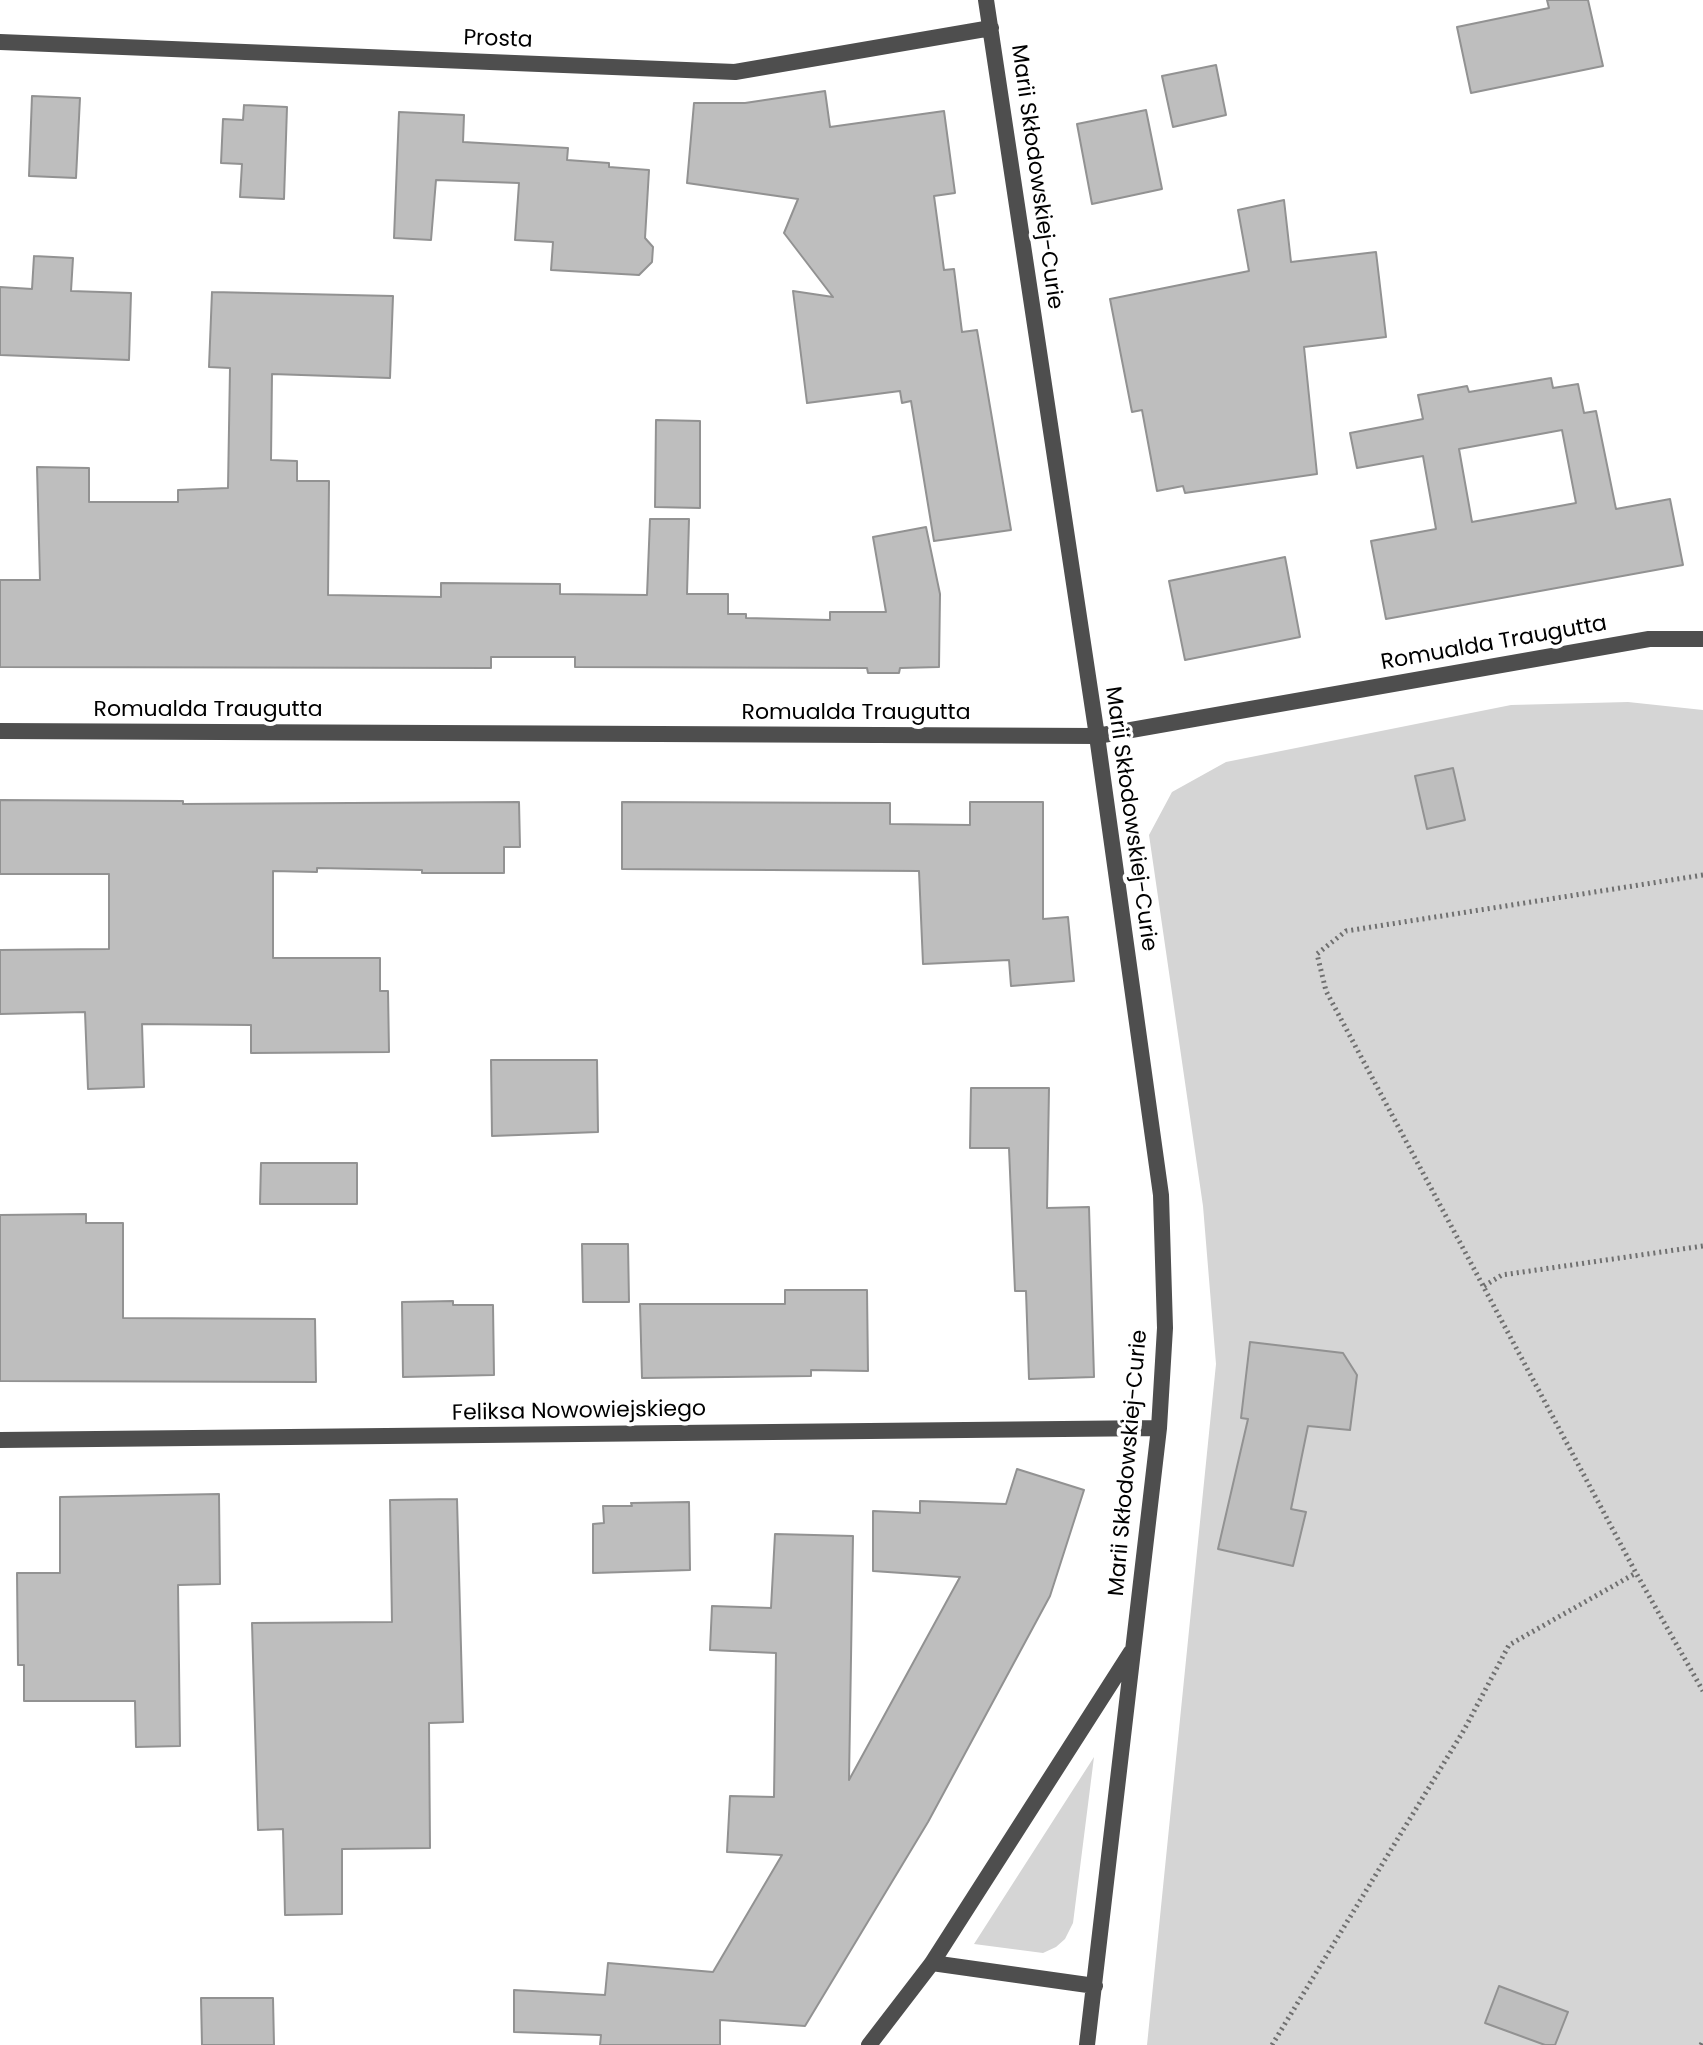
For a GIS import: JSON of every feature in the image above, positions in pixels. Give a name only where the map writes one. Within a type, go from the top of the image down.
[{"type":"street","name":"Marii Skłodowskiej-Curie","points":[[986,0],[1097,736],[1161,1195],[1165,1328],[1159,1428],[1087,2045]]},
{"type":"street","name":"Prosta","points":[[0,42],[735,72],[991,28]]},
{"type":"street","name":"Romualda Traugutta","points":[[0,731],[1097,736],[1649,639],[1703,639]]},
{"type":"street","name":"Feliksa Nowowiejskiego","points":[[0,1440],[1159,1428]]},
{"type":"street","name":"Marii Skłodowskiej-Curie","points":[[869,2045],[932,1963],[1134,1647]]},
{"type":"street","points":[[932,1963],[1095,1986]]},
{"type":"path","points":[[1703,875],[1346,931],[1317,954],[1326,991],[1636,1573],[1703,1691]]},
{"type":"path","points":[[1484,1286],[1502,1275],[1703,1246]]},
{"type":"path","points":[[1272,2045],[1464,1730],[1509,1645],[1636,1573]]},
{"type":"shaded area","points":[[1628,702],[1703,710],[1703,2045],[1147,2045],[1216,1364],[1203,1206],[1149,835],[1172,792],[1226,762],[1511,705]]},
{"type":"shaded area","points":[[1094,1757],[1073,1923],[1065,1939],[1043,1953],[974,1944]]},
{"type":"building","points":[[1547,0],[1588,0],[1603,66],[1471,93],[1457,27],[1549,8]]},
{"type":"building","points":[[1216,65],[1226,115],[1173,127],[1162,76]]},
{"type":"building","points":[[825,91],[830,127],[944,111],[955,193],[934,196],[944,270],[954,269],[962,332],[977,330],[1011,530],[934,541],[911,401],[902,403],[900,391],[807,403],[793,291],[833,297],[784,233],[798,199],[687,183],[694,103],[745,103]]},
{"type":"building","points":[[32,96],[80,98],[76,178],[29,176]]},
{"type":"building","points":[[244,105],[287,107],[284,199],[240,197],[242,164],[221,163],[223,119],[243,120]]},
{"type":"building","points":[[1146,110],[1162,189],[1092,204],[1077,124]]},
{"type":"building","points":[[399,112],[464,115],[463,142],[568,148],[567,160],[649,170],[645,238],[653,247],[652,262],[639,275],[551,270],[553,242],[515,240],[519,183],[436,180],[431,240],[394,238]]},
{"type":"building","points":[[1284,200],[1291,262],[1376,252],[1386,337],[1304,347],[1317,474],[1185,493],[1183,486],[1157,491],[1142,410],[1132,412],[1110,299],[1249,271],[1238,210]]},
{"type":"building","points":[[34,256],[73,258],[71,291],[131,293],[129,360],[0,355],[0,287],[32,289]]},
{"type":"building","points":[[212,292],[393,296],[390,378],[272,374],[271,460],[297,461],[297,481],[329,481],[328,595],[441,597],[441,583],[560,584],[560,594],[647,595],[650,519],[689,519],[687,594],[728,594],[728,614],[746,614],[746,618],[830,620],[830,612],[886,612],[873,537],[926,527],[940,594],[939,667],[900,668],[899,673],[868,673],[867,668],[575,667],[575,657],[491,657],[491,668],[0,667],[0,580],[40,580],[37,467],[89,468],[89,502],[178,502],[178,490],[228,488],[230,368],[209,367]]},
{"type":"building","points":[[1551,378],[1553,388],[1578,384],[1584,413],[1596,411],[1616,509],[1670,499],[1683,565],[1386,619],[1371,541],[1436,529],[1423,456],[1357,468],[1350,433],[1423,419],[1418,395],[1467,386],[1469,392]],"holes":[[[1562,430],[1576,503],[1472,522],[1459,449]]]},
{"type":"building","points":[[656,420],[700,421],[700,508],[655,507]]},
{"type":"building","points":[[1285,557],[1300,637],[1185,660],[1169,581]]},
{"type":"building","points":[[1453,768],[1465,820],[1427,829],[1415,776]]},
{"type":"building","points":[[0,800],[183,801],[183,804],[519,802],[520,847],[504,847],[504,873],[317,868],[317,872],[273,871],[273,958],[380,958],[380,991],[388,991],[389,1052],[251,1053],[251,1025],[142,1024],[144,1087],[88,1089],[85,1012],[0,1014],[0,950],[109,949],[109,874],[0,874]]},
{"type":"building","points":[[622,802],[890,803],[890,824],[970,825],[970,802],[1043,802],[1043,919],[1068,917],[1074,981],[1011,986],[1009,960],[923,964],[919,871],[622,869]]},
{"type":"building","points":[[491,1060],[597,1060],[598,1132],[492,1136]]},
{"type":"building","points":[[971,1088],[1049,1088],[1047,1208],[1089,1207],[1094,1377],[1029,1379],[1026,1291],[1015,1291],[1009,1148],[970,1148]]},
{"type":"building","points":[[261,1163],[357,1163],[357,1204],[260,1204]]},
{"type":"building","points":[[86,1214],[86,1223],[123,1223],[123,1318],[315,1319],[316,1382],[0,1381],[0,1215]]},
{"type":"building","points":[[582,1244],[628,1244],[629,1302],[583,1302]]},
{"type":"building","points":[[785,1290],[867,1290],[868,1371],[811,1370],[811,1376],[642,1378],[640,1304],[785,1304]]},
{"type":"building","points":[[453,1301],[453,1305],[493,1305],[494,1375],[403,1377],[402,1302]]},
{"type":"building","points":[[1250,1342],[1343,1353],[1357,1375],[1350,1430],[1308,1426],[1291,1509],[1306,1512],[1293,1566],[1218,1549],[1248,1419],[1241,1418]]},
{"type":"building","points":[[1017,1469],[1084,1490],[1050,1596],[928,1822],[805,2026],[720,2020],[720,2045],[600,2045],[601,2035],[514,2032],[514,1990],[605,1995],[608,1963],[713,1972],[782,1855],[727,1852],[730,1796],[774,1797],[776,1653],[710,1650],[712,1606],[771,1608],[775,1534],[853,1536],[849,1780],[960,1577],[873,1571],[873,1511],[920,1513],[920,1501],[1006,1504]]},
{"type":"building","points":[[219,1494],[220,1584],[178,1585],[180,1746],[136,1747],[135,1701],[24,1701],[24,1665],[18,1665],[17,1573],[60,1573],[60,1497]]},
{"type":"building","points":[[457,1499],[463,1722],[429,1723],[430,1848],[342,1849],[342,1914],[285,1915],[283,1829],[258,1830],[252,1623],[392,1622],[390,1500]]},
{"type":"building","points":[[689,1502],[690,1570],[593,1573],[593,1524],[604,1523],[603,1506]]},
{"type":"building","points":[[1499,1986],[1568,2012],[1555,2045],[1545,2045],[1485,2023]]},
{"type":"building","points":[[201,1998],[273,1998],[274,2045],[202,2045]]}]
